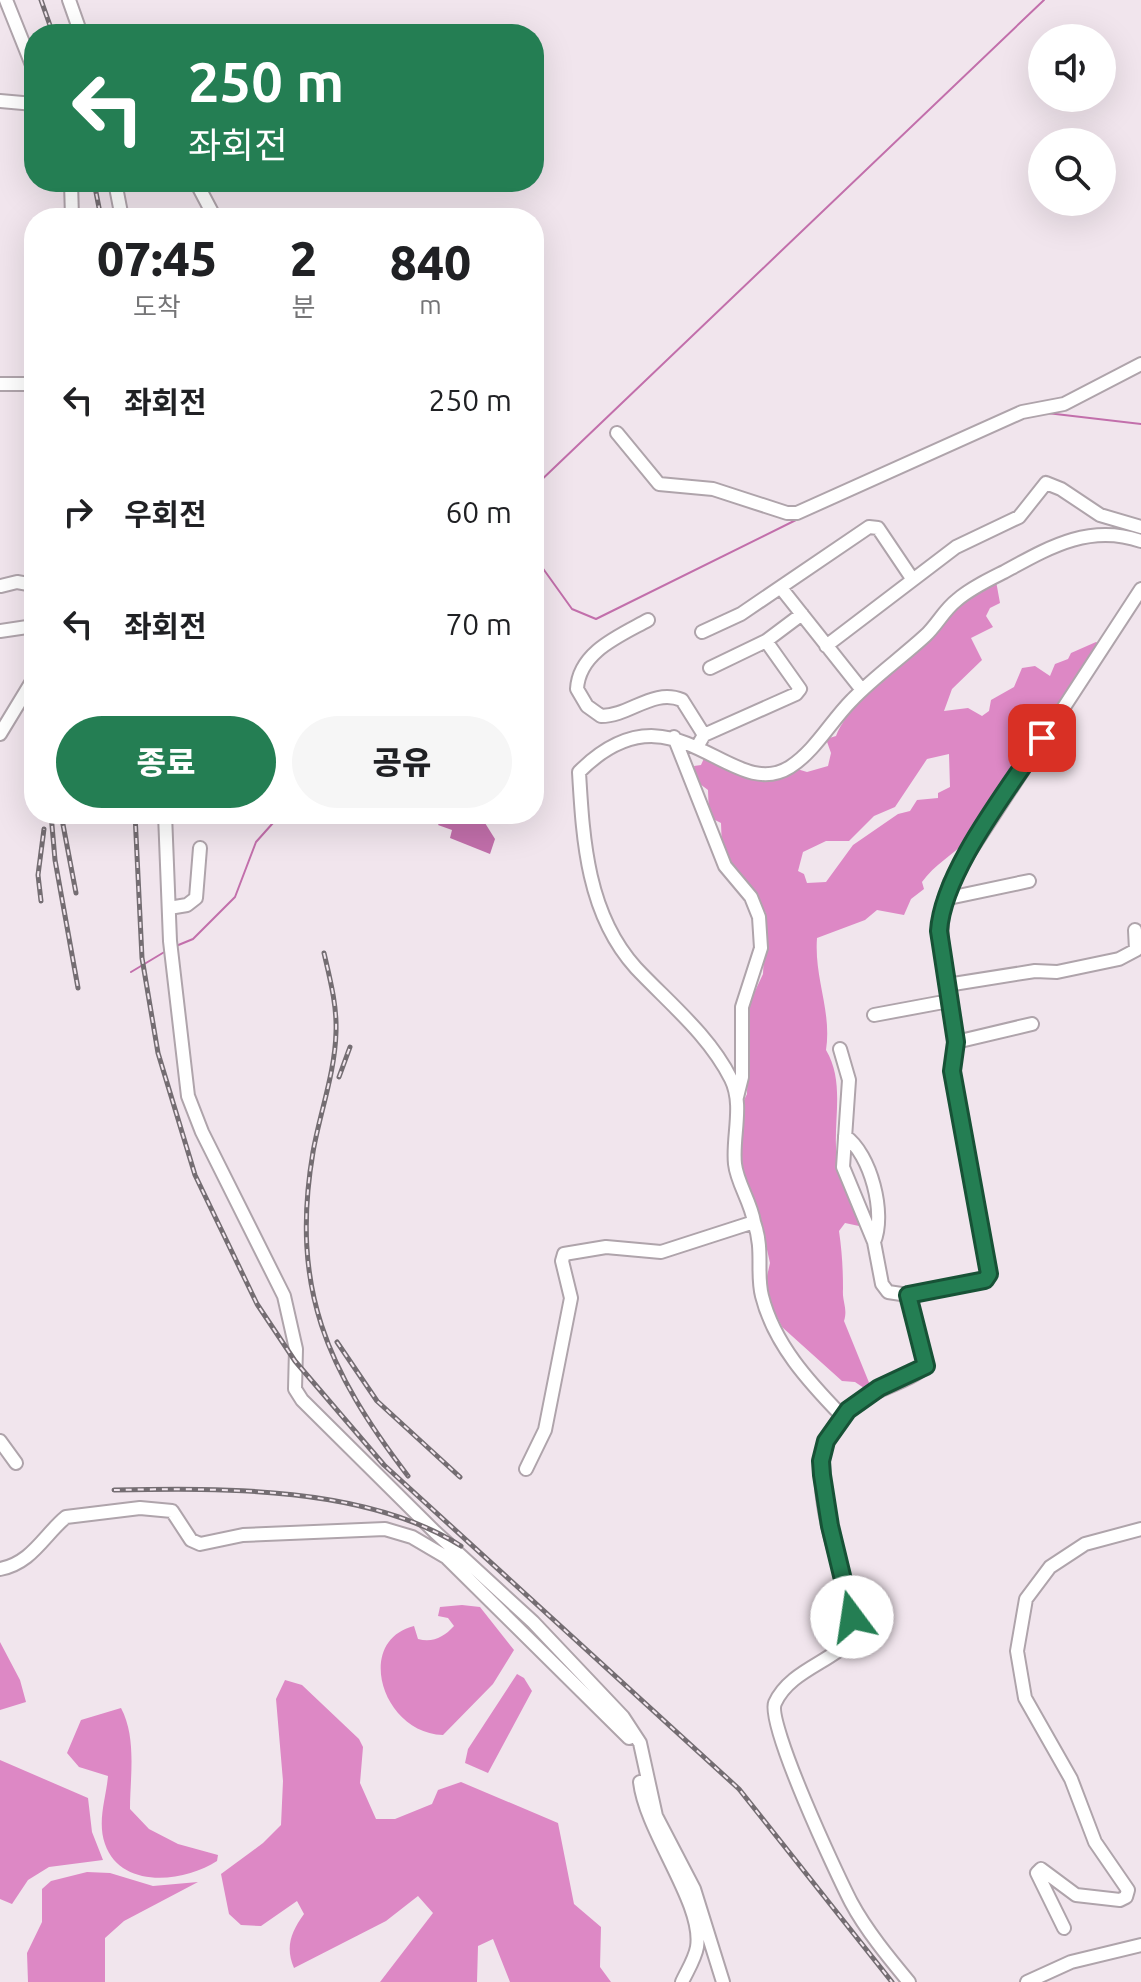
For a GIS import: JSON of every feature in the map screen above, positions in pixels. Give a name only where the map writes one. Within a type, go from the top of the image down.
[{"type":"street","points":[[6,0],[24,45]]},
{"type":"street","points":[[69,0],[77,24]]},
{"type":"street","points":[[0,101],[24,103]]},
{"type":"street","points":[[617,433],[645,472],[659,484],[713,489],[773,509],[797,513],[1022,412],[1064,404],[1141,364]]},
{"type":"street","points":[[0,384],[24,384]]},
{"type":"street","points":[[826,646],[911,577],[956,547],[1019,517],[1046,483],[1061,489],[1100,515],[1141,527]]},
{"type":"street","points":[[702,632],[741,614],[869,527],[878,528],[911,577]]},
{"type":"street","points":[[737,1098],[731,1079],[687,1017],[635,966],[615,939],[597,900],[587,865],[579,772],[598,752],[640,737],[660,734],[674,737],[741,769],[773,773],[789,768],[862,690],[927,635],[954,601],[1046,548],[1080,536],[1141,541]]},
{"type":"street","points":[[1,586],[24,583]]},
{"type":"street","points":[[781,588],[862,690]]},
{"type":"street","points":[[840,1049],[849,1080],[843,1167],[874,1242],[882,1284],[888,1292],[908,1295],[985,1280],[989,1274],[952,1071],[956,1042],[939,931],[944,899],[950,882],[999,804],[1141,589]]},
{"type":"street","points":[[710,668],[766,641],[802,614]]},
{"type":"street","points":[[648,620],[604,644],[580,669],[577,689],[580,697],[592,712],[610,716],[651,700],[673,696],[682,700],[704,735]]},
{"type":"street","points":[[0,631],[24,627]]},
{"type":"street","points":[[697,747],[704,735],[800,689],[766,641]]},
{"type":"street","points":[[0,734],[24,694]]},
{"type":"street","points":[[674,737],[725,866],[751,897],[759,917],[761,948],[742,1007],[742,1077],[737,1098],[735,1167],[751,1203],[762,1257],[761,1294],[796,1366],[842,1416]]},
{"type":"street","points":[[165,824],[171,955],[188,1096],[202,1132],[284,1296],[296,1349],[295,1389],[302,1400],[435,1532],[533,1622],[623,1717],[640,1743],[656,1816],[694,1889],[723,1982]]},
{"type":"street","points":[[169,908],[187,905],[196,898],[200,848]]},
{"type":"street","points":[[944,899],[1029,881]]},
{"type":"street","points":[[947,985],[1035,971],[1057,972],[1119,959],[1136,950],[1135,930]]},
{"type":"street","points":[[874,1015],[949,1001]]},
{"type":"street","points":[[956,1042],[1032,1024]]},
{"type":"street","points":[[845,1136],[858,1148],[869,1176],[879,1218],[874,1242]]},
{"type":"street","points":[[526,1469],[545,1430],[571,1298],[562,1261],[564,1254],[606,1247],[661,1252],[754,1222]]},
{"type":"street","points":[[908,1295],[926,1366],[879,1388],[842,1416],[826,1441],[821,1461],[830,1526],[852,1631],[844,1646],[813,1665],[780,1696],[774,1705],[773,1719],[852,1903],[909,1982]]},
{"type":"street","points":[[0,1441],[16,1463]]},
{"type":"street","points":[[0,1569],[17,1563],[41,1546],[66,1517],[140,1508],[172,1511],[191,1540],[200,1544],[243,1535],[385,1529],[427,1544],[501,1608],[632,1742],[644,1811],[692,1912],[697,1950],[682,1982]]},
{"type":"street","points":[[1064,1928],[1040,1885],[1037,1873],[1041,1869],[1076,1895],[1120,1900],[1126,1897],[1128,1890],[1099,1850],[1071,1779],[1025,1698],[1017,1651],[1023,1610],[1040,1578],[1062,1557],[1101,1538],[1141,1529]]},
{"type":"street","points":[[1027,1982],[1071,1962],[1141,1945]]},
{"type":"street","points":[[697,1950],[712,1947]]},
{"type":"shaded area","points":[[996,581],[1000,603],[990,608],[986,616],[993,627],[971,638],[982,660],[952,689],[944,711],[968,708],[982,716],[989,711],[991,700],[1014,687],[1022,668],[1035,666],[1050,676],[1055,664],[1068,659],[1071,653],[1096,642],[1100,644],[967,840],[927,876],[922,882],[924,889],[911,899],[904,915],[877,910],[865,920],[817,938],[818,967],[827,1022],[826,1050],[837,1090],[838,1167],[859,1218],[859,1226],[845,1223],[839,1231],[844,1321],[870,1385],[864,1388],[855,1382],[842,1381],[782,1327],[769,1301],[765,1285],[770,1263],[760,1218],[739,1160],[742,1104],[747,1094],[749,1004],[763,974],[766,913],[728,863],[722,850],[721,823],[709,817],[708,790],[696,781],[694,766],[701,765],[705,756],[738,773],[764,779],[788,775],[797,769],[807,772],[828,766],[831,753],[826,739],[836,736],[863,695],[906,650],[976,593]],"holes":[[[949,754],[950,787],[938,793],[938,798],[917,800],[910,811],[898,814],[853,845],[826,882],[807,883],[804,874],[798,871],[803,852],[826,841],[849,841],[874,816],[895,807],[927,759]]]},
{"type":"shaded area","points":[[486,824],[495,839],[490,854],[450,838],[452,830],[438,825]]},
{"type":"shaded area","points":[[440,1607],[480,1607],[514,1650],[493,1684],[443,1735],[422,1730],[404,1719],[391,1704],[383,1685],[381,1667],[385,1649],[396,1635],[414,1626],[418,1639],[433,1640],[442,1636],[454,1626],[448,1618],[438,1616]]},
{"type":"shaded area","points":[[0,1642],[20,1680],[26,1702],[0,1710]]},
{"type":"shaded area","points":[[517,1674],[524,1678],[532,1691],[488,1773],[465,1763],[468,1749]]},
{"type":"shaded area","points":[[285,1680],[302,1685],[359,1739],[363,1747],[360,1783],[376,1819],[395,1819],[432,1804],[438,1790],[461,1782],[558,1823],[574,1904],[601,1927],[600,1967],[611,1982],[510,1982],[493,1939],[478,1946],[477,1982],[380,1982],[433,1913],[418,1896],[386,1921],[294,1968],[291,1940],[304,1914],[297,1901],[261,1926],[241,1925],[229,1914],[221,1874],[263,1843],[281,1825],[283,1781],[276,1699]]},
{"type":"shaded area","points":[[121,1708],[131,1745],[130,1809],[149,1829],[178,1844],[218,1855],[217,1861],[188,1874],[155,1878],[125,1869],[113,1859],[105,1844],[102,1827],[108,1776],[79,1767],[67,1753],[81,1720]]},
{"type":"shaded area","points":[[0,1760],[88,1798],[92,1832],[103,1860],[49,1867],[28,1880],[12,1904],[0,1899]]},
{"type":"shaded area","points":[[87,1872],[110,1873],[153,1886],[198,1882],[124,1921],[105,1938],[105,1982],[28,1982],[27,1953],[42,1922],[42,1889],[51,1881]]},
{"type":"waterway","points":[[544,477],[1044,0]]},
{"type":"waterway","points":[[1047,413],[1141,424]]},
{"type":"waterway","points":[[544,570],[572,609],[596,619],[800,518]]},
{"type":"waterway","points":[[176,946],[193,939],[235,897],[256,842],[272,824]]},
{"type":"waterway","points":[[131,972],[166,951]]},
{"type":"railway","points":[[41,0],[49,24]]},
{"type":"railway","points":[[96,192],[99,208]]},
{"type":"railway","points":[[52,824],[55,860],[78,988]]},
{"type":"railway","points":[[63,824],[76,893]]},
{"type":"railway","points":[[135,824],[142,958],[158,1053],[195,1175],[257,1304],[295,1361],[384,1465],[739,1789],[892,1982]]},
{"type":"railway","points":[[41,901],[38,875],[44,829]]},
{"type":"railway","points":[[324,953],[334,1002],[336,1032],[307,1201],[307,1245],[312,1286],[336,1363],[356,1400],[408,1476]]},
{"type":"railway","points":[[339,1077],[350,1047]]},
{"type":"railway","points":[[337,1342],[377,1401],[460,1477]]},
{"type":"railway","points":[[114,1490],[247,1491],[338,1501],[423,1526],[461,1546]]},
{"type":"route","points":[[852,1617],[830,1526],[821,1461],[826,1441],[848,1410],[879,1388],[921,1371],[926,1366],[908,1295],[985,1280],[989,1274],[952,1071],[956,1042],[939,931],[940,913],[950,882],[1042,738]]}]
